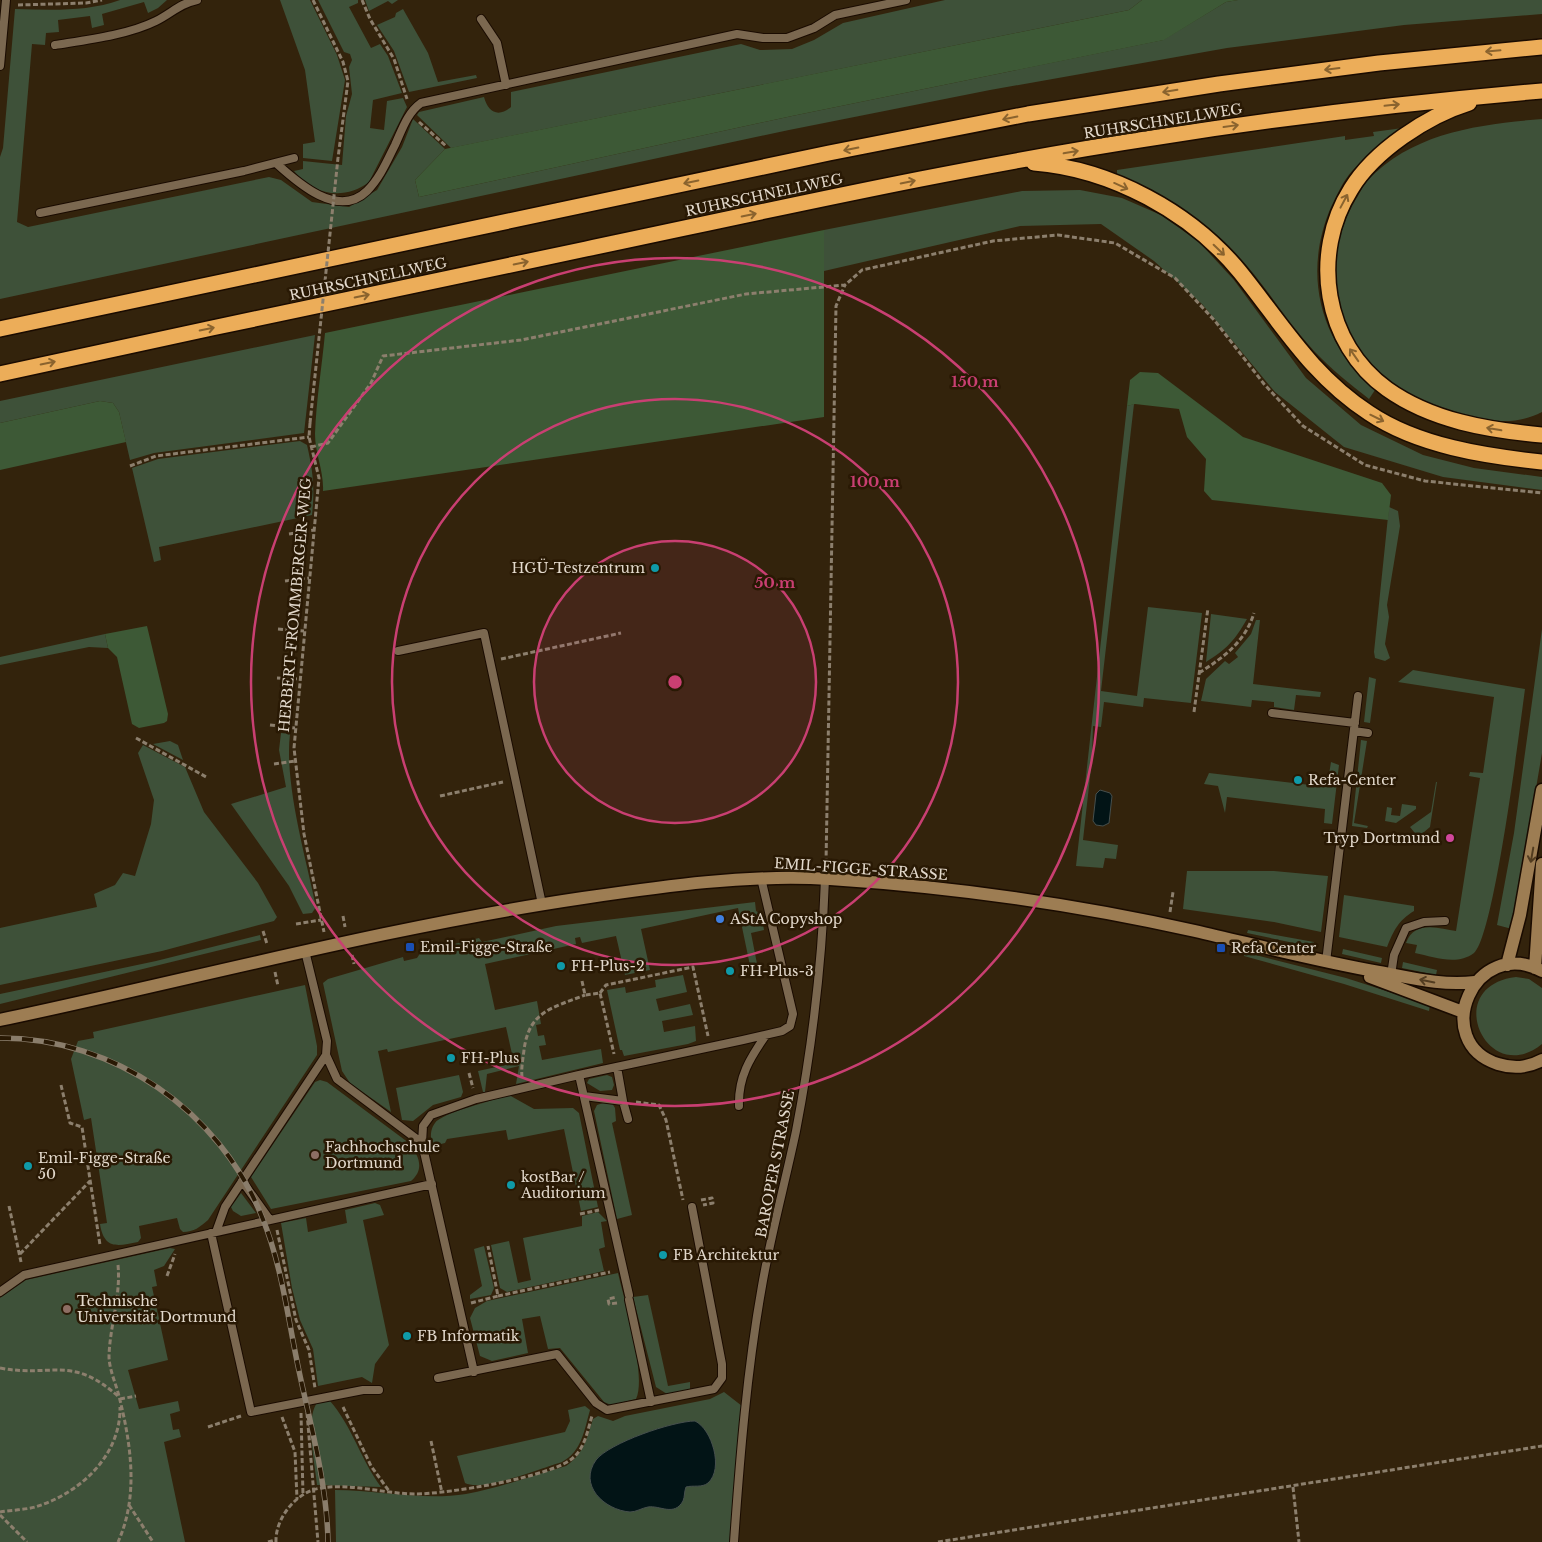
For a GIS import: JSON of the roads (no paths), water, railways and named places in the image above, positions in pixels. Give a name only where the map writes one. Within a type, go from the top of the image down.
[{"type":"highway","name":"RUHRSCHNELLWEG","points":[[0,329],[809,157],[1028,114],[1228,83],[1379,63],[1542,47]]},
{"type":"highway","name":"RUHRSCHNELLWEG","points":[[0,374],[680,229],[988,166],[1156,137],[1290,118],[1542,91]]},
{"type":"highway","points":[[1505,94],[1457,107],[1440,114],[1406,135],[1368,167],[1351,188],[1339,210],[1327,262],[1327,282],[1330,306],[1346,344],[1360,364],[1386,388],[1413,405],[1467,424],[1542,435]]},
{"type":"highway","points":[[988,166],[1033,163],[1066,167],[1096,176],[1145,196],[1182,218],[1220,250],[1239,270],[1316,371],[1340,393],[1370,415],[1438,444],[1488,456],[1542,462]]},
{"type":"highway","points":[[1523,433],[1542,424]]},
{"type":"street","points":[[1507,965],[1520,915],[1542,790]]},
{"type":"street","points":[[1542,864],[1538,970],[1507,965],[1488,971],[1476,982],[1466,998],[1463,1012],[1464,1023],[1471,1043],[1477,1051],[1492,1062],[1516,1068],[1542,1060]]},
{"type":"street","name":"EMIL-FIGGE-STRASSE","points":[[0,1020],[305,951],[542,904],[678,884],[761,878],[826,879],[986,893],[1169,925],[1332,963],[1441,984],[1476,982]]},
{"type":"street","name":"EMIL-FIGGE-STRASSE","points":[[1332,963],[1463,1012]]},
{"type":"lane","points":[[55,45],[105,36],[156,21],[182,2],[197,0]]},
{"type":"lane","points":[[277,164],[300,185],[320,197],[350,200],[366,192],[382,171],[411,110],[421,103],[737,34],[763,38],[787,38],[814,28],[835,15],[906,0]]},
{"type":"lane","points":[[0,66],[6,2]]},
{"type":"lane","points":[[481,19],[497,43],[506,84]]},
{"type":"lane","points":[[40,213],[277,164],[294,158]]},
{"type":"lane","points":[[398,651],[484,633],[542,904]]},
{"type":"lane","points":[[1332,963],[1358,696]]},
{"type":"lane","points":[[1272,713],[1354,727],[1368,733]]},
{"type":"lane","points":[[474,1372],[422,1143],[423,1126],[431,1115],[476,1098],[766,1035],[782,1031],[790,1026],[793,1014],[761,878]]},
{"type":"lane","name":"BAROPER STRASSE","points":[[734,1542],[751,1360],[762,1286],[796,1129],[808,1054],[817,988],[826,879]]},
{"type":"lane","points":[[1391,974],[1394,955],[1406,928],[1424,922],[1445,921]]},
{"type":"lane","points":[[305,951],[327,1041],[326,1055],[336,1079],[422,1143]]},
{"type":"lane","points":[[739,1106],[738,1089],[742,1073],[766,1035]]},
{"type":"lane","points":[[326,1055],[225,1207],[214,1233],[251,1412],[337,1395],[379,1390]]},
{"type":"lane","points":[[617,1067],[628,1119]]},
{"type":"lane","points":[[578,1075],[623,1269],[651,1402]]},
{"type":"lane","points":[[584,1096],[623,1101]]},
{"type":"lane","points":[[242,1181],[272,1220]]},
{"type":"lane","points":[[0,1292],[24,1275],[432,1184]]},
{"type":"lane","points":[[438,1378],[557,1354],[596,1404],[607,1410],[714,1389],[722,1378],[722,1364],[692,1207]]},
{"type":"railway","points":[[0,1038],[42,1041],[83,1051],[122,1067],[158,1088],[191,1114],[219,1144],[243,1179],[262,1217],[280,1273],[322,1477],[328,1542]]},
{"type":"place","name":"HGÜ-Testzentrum","points":[[655,568]]},
{"type":"place","name":"Refa-Center","points":[[1298,780]]},
{"type":"place","name":"Tryp Dortmund","points":[[1450,838]]},
{"type":"place","name":"AStA Copyshop","points":[[720,919]]},
{"type":"place","name":"Emil-Figge-Straße","points":[[410,947]]},
{"type":"place","name":"Refa Center","points":[[1221,948]]},
{"type":"place","name":"FH-Plus-2","points":[[561,966]]},
{"type":"place","name":"FH-Plus-3","points":[[730,971]]},
{"type":"place","name":"FH-Plus","points":[[451,1058]]},
{"type":"place","name":"Fachhochschule Dortmund","points":[[315,1155]]},
{"type":"place","name":"Emil-Figge-Straße 50","points":[[28,1166]]},
{"type":"place","name":"kostBar / Auditorium","points":[[511,1185]]},
{"type":"place","name":"FB Architektur","points":[[663,1255]]},
{"type":"place","name":"Technische Universität Dortmund","points":[[67,1309]]},
{"type":"place","name":"FB Informatik","points":[[407,1336]]}]
